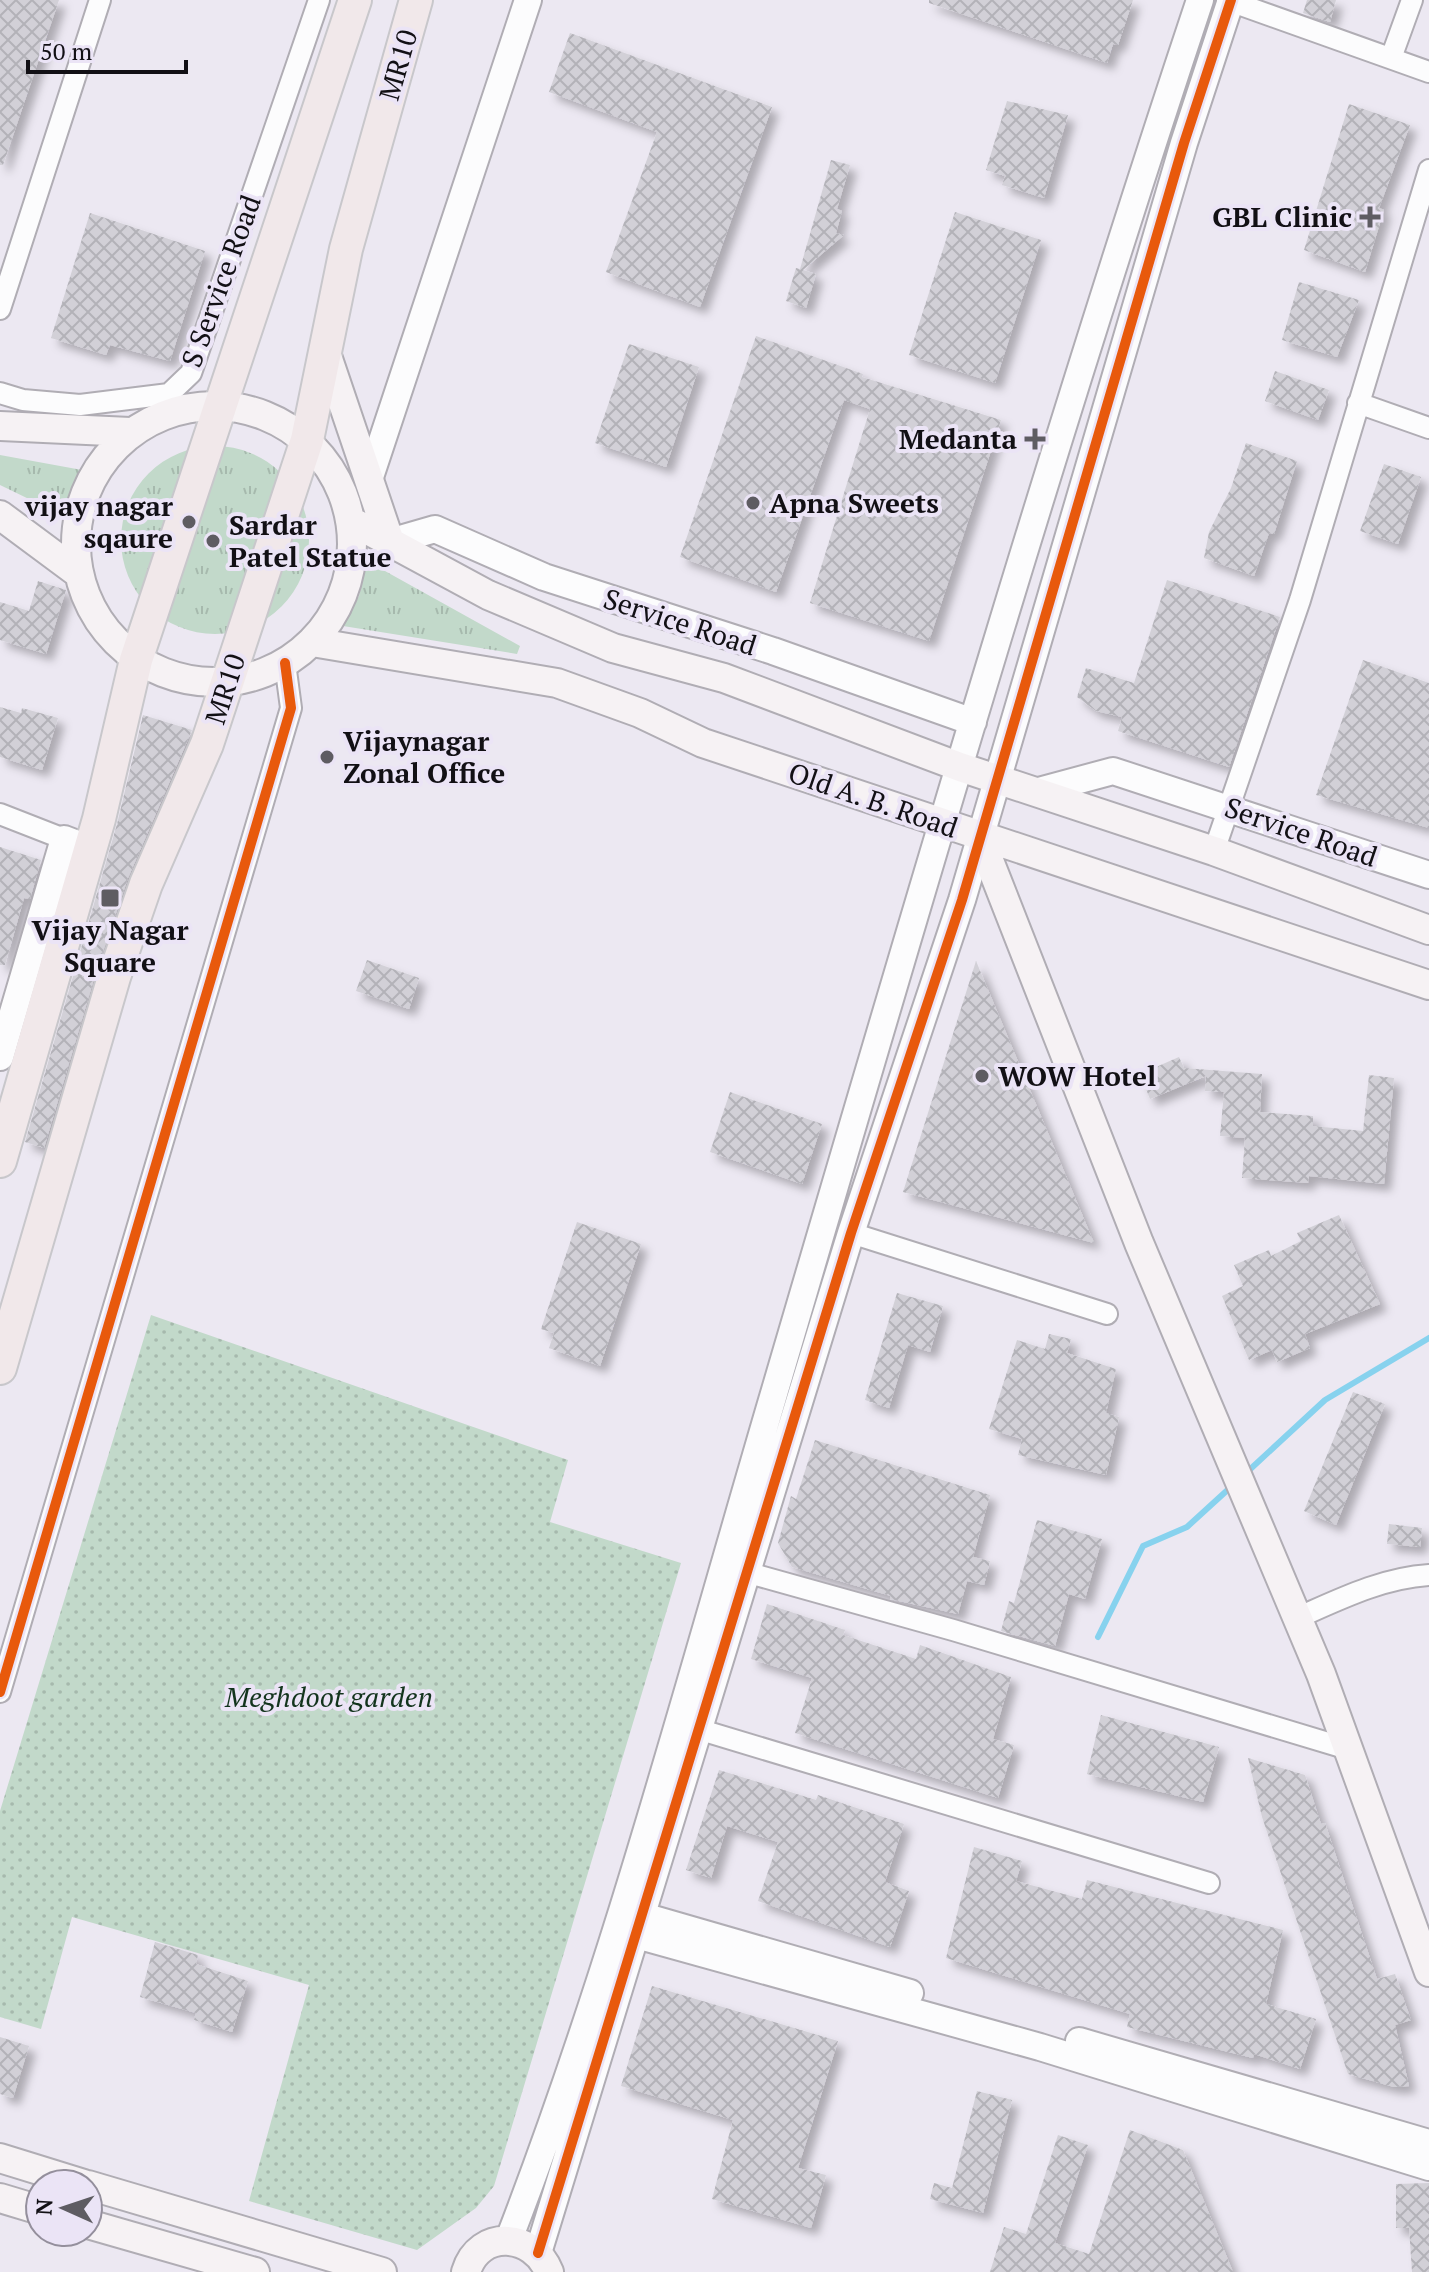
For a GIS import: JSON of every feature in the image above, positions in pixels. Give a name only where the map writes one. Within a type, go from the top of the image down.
[{"type":"main road","points":[[0,1161],[77,844],[355,0]]},
{"type":"main road","name":"MR10","points":[[0,1368],[114,977],[146,884],[207,744],[307,440],[346,249],[416,0]]},
{"type":"main road","points":[[325,350],[390,542]]},
{"type":"main road","points":[[221,405],[261,412],[307,440],[342,489],[351,521],[351,563],[345,587],[336,609],[312,642],[285,663],[267,672],[227,683],[171,676],[136,660],[110,636],[96,617],[78,573],[78,512],[90,480],[130,432],[166,412],[221,405]]},
{"type":"main road","points":[[0,426],[72,432],[130,432]]},
{"type":"main road","points":[[0,515],[78,573]]},
{"type":"main road","points":[[351,521],[488,595],[613,648],[724,678],[960,767],[1214,851],[1429,930]]},
{"type":"main road","name":"Old A. B. Road","points":[[312,642],[557,683],[640,713],[703,743],[1429,985]]},
{"type":"main road","points":[[979,835],[1139,1243],[1297,1618],[1429,1972]]},
{"type":"main road","points":[[0,2158],[32,2168]]},
{"type":"main road","points":[[104,2190],[382,2272]]},
{"type":"main road","points":[[0,2198],[24,2205]]},
{"type":"main road","points":[[104,2229],[255,2272]]},
{"type":"main road","points":[[459,2270],[485,2246],[509,2239],[544,2262]]},
{"type":"street","points":[[0,309],[100,0]]},
{"type":"street","name":"S Service Road","points":[[0,393],[23,400],[80,405],[169,394],[191,373],[319,0]]},
{"type":"street","points":[[370,477],[528,0]]},
{"type":"street","points":[[544,2262],[630,1923],[973,722],[1200,0]]},
{"type":"street","points":[[509,2239],[701,1730],[851,1233],[962,900],[1184,143],[1229,0],[1429,72]]},
{"type":"street","points":[[1391,58],[1412,0]]},
{"type":"street","points":[[1214,851],[1300,600],[1429,170]]},
{"type":"street","points":[[1358,403],[1429,428]]},
{"type":"street","name":"Service Road","points":[[390,542],[435,529],[544,577],[773,651],[973,722]]},
{"type":"street","points":[[0,1692],[291,708],[285,663]]},
{"type":"street","name":"Service Road","points":[[1035,792],[1113,771],[1429,875]]},
{"type":"street","points":[[0,814],[77,844],[0,1057]]},
{"type":"street","points":[[851,1233],[1107,1314]]},
{"type":"street","points":[[749,1573],[953,1630],[1348,1749]]},
{"type":"street","points":[[1297,1618],[1359,1590],[1405,1576],[1429,1575]]},
{"type":"street","points":[[701,1730],[1209,1883]]},
{"type":"street","points":[[630,1923],[1040,2047],[1289,2113],[1429,2143]]},
{"type":"street","points":[[1289,2113],[1429,2167]]},
{"type":"green space","points":[[215,446],[233,447],[251,453],[282,473],[302,504],[308,522],[308,558],[302,576],[282,607],[251,627],[233,633],[215,634],[197,633],[179,627],[148,607],[128,576],[122,558],[121,540],[122,522],[128,504],[148,473],[179,453],[197,447]]},
{"type":"green space","points":[[0,455],[82,470],[66,517],[0,485]]},
{"type":"green space","points":[[367,561],[520,646],[517,654],[343,626],[359,596]]},
{"type":"green space","name":"Meghdoot garden","points":[[151,1315],[568,1460],[550,1522],[681,1563],[494,2186],[476,2208],[417,2250],[249,2201],[309,1985],[72,1917],[41,2029],[0,2017],[0,1811]]},
{"type":"building","points":[[0,0],[59,0],[3,165],[0,165]]},
{"type":"building","points":[[929,0],[1133,0],[1118,45],[1113,44],[1107,63],[929,3]]},
{"type":"building","points":[[1307,0],[1336,0],[1330,22],[1303,13]]},
{"type":"building","points":[[570,33],[772,107],[700,307],[606,272],[657,132],[549,92]]},
{"type":"building","points":[[1007,101],[1068,115],[1044,198],[1002,185],[1005,176],[986,170]]},
{"type":"building","points":[[1349,104],[1410,125],[1379,208],[1384,210],[1365,272],[1304,250]]},
{"type":"building","points":[[831,160],[850,165],[837,209],[842,211],[836,233],[844,235],[803,270],[816,274],[806,308],[786,301],[796,268],[800,269]]},
{"type":"building","points":[[955,212],[1041,240],[995,383],[909,355]]},
{"type":"building","points":[[90,213],[205,251],[170,361],[110,345],[106,355],[51,338]]},
{"type":"building","points":[[1299,282],[1359,300],[1337,357],[1282,340]]},
{"type":"building","points":[[756,336],[863,374],[862,377],[1001,420],[929,641],[810,603],[870,409],[844,400],[776,592],[680,557]]},
{"type":"building","points":[[629,344],[699,367],[666,467],[595,443]]},
{"type":"building","points":[[1275,371],[1329,390],[1318,420],[1265,401]]},
{"type":"building","points":[[1246,443],[1297,461],[1274,534],[1269,533],[1254,576],[1204,558],[1209,532],[1231,488]]},
{"type":"building","points":[[1384,464],[1421,477],[1398,544],[1360,531]]},
{"type":"building","points":[[1167,580],[1280,617],[1229,767],[1118,731],[1122,717],[1096,711],[1077,697],[1086,668],[1134,683]]},
{"type":"building","points":[[38,581],[66,590],[46,654],[0,640],[0,602],[29,611]]},
{"type":"building","points":[[1363,660],[1429,683],[1429,828],[1316,795]]},
{"type":"building","points":[[0,707],[21,713],[22,708],[58,718],[42,770],[0,757]]},
{"type":"building","points":[[143,715],[192,730],[128,878],[96,972],[44,1148],[25,1142],[117,824]]},
{"type":"building","points":[[0,847],[41,860],[30,899],[24,898],[5,965],[0,965]]},
{"type":"building","points":[[367,960],[419,978],[409,1009],[356,991]]},
{"type":"building","name":"WOW Hotel","points":[[976,961],[1094,1243],[903,1192]]},
{"type":"building","points":[[1179,1057],[1184,1068],[1262,1074],[1260,1112],[1313,1116],[1313,1126],[1363,1131],[1369,1075],[1394,1078],[1384,1184],[1309,1176],[1308,1183],[1242,1178],[1245,1138],[1220,1136],[1224,1092],[1205,1091],[1206,1076],[1150,1099],[1140,1074]]},
{"type":"building","points":[[730,1092],[822,1124],[802,1184],[710,1152]]},
{"type":"building","points":[[1339,1215],[1380,1304],[1305,1334],[1310,1348],[1277,1362],[1272,1350],[1249,1360],[1222,1296],[1243,1286],[1234,1265],[1269,1250],[1271,1256],[1301,1241],[1297,1233]]},
{"type":"building","points":[[577,1222],[641,1244],[600,1366],[549,1348],[554,1333],[541,1329]]},
{"type":"building","points":[[897,1293],[943,1306],[930,1352],[908,1345],[889,1408],[865,1400]]},
{"type":"building","points":[[1049,1334],[1071,1339],[1067,1353],[1116,1369],[1106,1413],[1119,1417],[1106,1475],[1018,1455],[1022,1439],[989,1429],[1017,1340],[1045,1349]]},
{"type":"building","points":[[1353,1392],[1385,1404],[1336,1525],[1304,1511]]},
{"type":"building","points":[[815,1440],[990,1495],[973,1557],[990,1561],[984,1585],[967,1581],[958,1614],[890,1599],[891,1596],[792,1567],[778,1543],[791,1496],[796,1499]]},
{"type":"building","points":[[1037,1520],[1102,1539],[1085,1599],[1069,1594],[1055,1646],[1001,1631],[1009,1601],[1014,1603]]},
{"type":"building","points":[[1389,1524],[1422,1528],[1420,1547],[1387,1544]]},
{"type":"building","points":[[767,1604],[845,1630],[843,1635],[916,1659],[920,1645],[1011,1677],[993,1739],[1014,1745],[998,1798],[795,1733],[812,1678],[751,1659]]},
{"type":"building","points":[[1101,1715],[1219,1747],[1203,1802],[1087,1774]]},
{"type":"building","points":[[1248,1758],[1305,1775],[1321,1824],[1325,1823],[1377,1979],[1395,1974],[1411,2020],[1395,2025],[1409,2086],[1394,2087],[1348,2074],[1262,1817]]},
{"type":"building","points":[[719,1770],[816,1800],[818,1795],[904,1824],[885,1882],[909,1891],[890,1947],[758,1901],[778,1842],[727,1826],[711,1878],[686,1870]]},
{"type":"building","points":[[974,1847],[1022,1861],[1016,1881],[1082,1899],[1087,1880],[1283,1930],[1266,2004],[1316,2019],[1300,2069],[1254,2054],[1253,2058],[1127,2027],[1130,2014],[946,1958]]},
{"type":"building","points":[[155,1942],[198,1955],[196,1964],[248,1981],[232,2032],[194,2020],[196,2013],[140,1997]]},
{"type":"building","points":[[652,1986],[838,2041],[798,2168],[826,2175],[811,2228],[712,2199],[733,2120],[621,2086]]},
{"type":"building","points":[[0,2037],[29,2046],[13,2098],[0,2094]]},
{"type":"building","points":[[977,2091],[1012,2100],[983,2213],[930,2199],[934,2183],[952,2188]]},
{"type":"building","points":[[1130,2130],[1183,2150],[1233,2272],[990,2272],[1004,2227],[1026,2234],[1058,2135],[1088,2145],[1055,2243],[1089,2254]]},
{"type":"building","points":[[1429,2183],[1429,2272],[1412,2272],[1409,2228],[1396,2228],[1396,2184]]},
{"type":"waterway","points":[[1245,1474],[1325,1400],[1429,1338]]},
{"type":"waterway","points":[[1098,1637],[1143,1546],[1187,1527],[1233,1485]]},
{"type":"cycle path","points":[[538,2253],[851,1233],[962,900],[1184,143],[1231,0]]},
{"type":"cycle path","points":[[0,1692],[291,708],[285,663]]},
{"type":"place","name":"GBL Clinic","points":[[1370,217]]},
{"type":"place","name":"Medanta","points":[[1035,439]]},
{"type":"place","name":"Apna Sweets","points":[[753,503]]},
{"type":"place","name":"vijay nagar sqaure","points":[[189,522]]},
{"type":"place","name":"Sardar Patel Statue","points":[[213,541]]},
{"type":"place","name":"Vijaynagar Zonal Office","points":[[327,757]]},
{"type":"place","name":"Vijay Nagar Square","points":[[110,898]]},
{"type":"place","name":"WOW Hotel","points":[[982,1076]]}]
